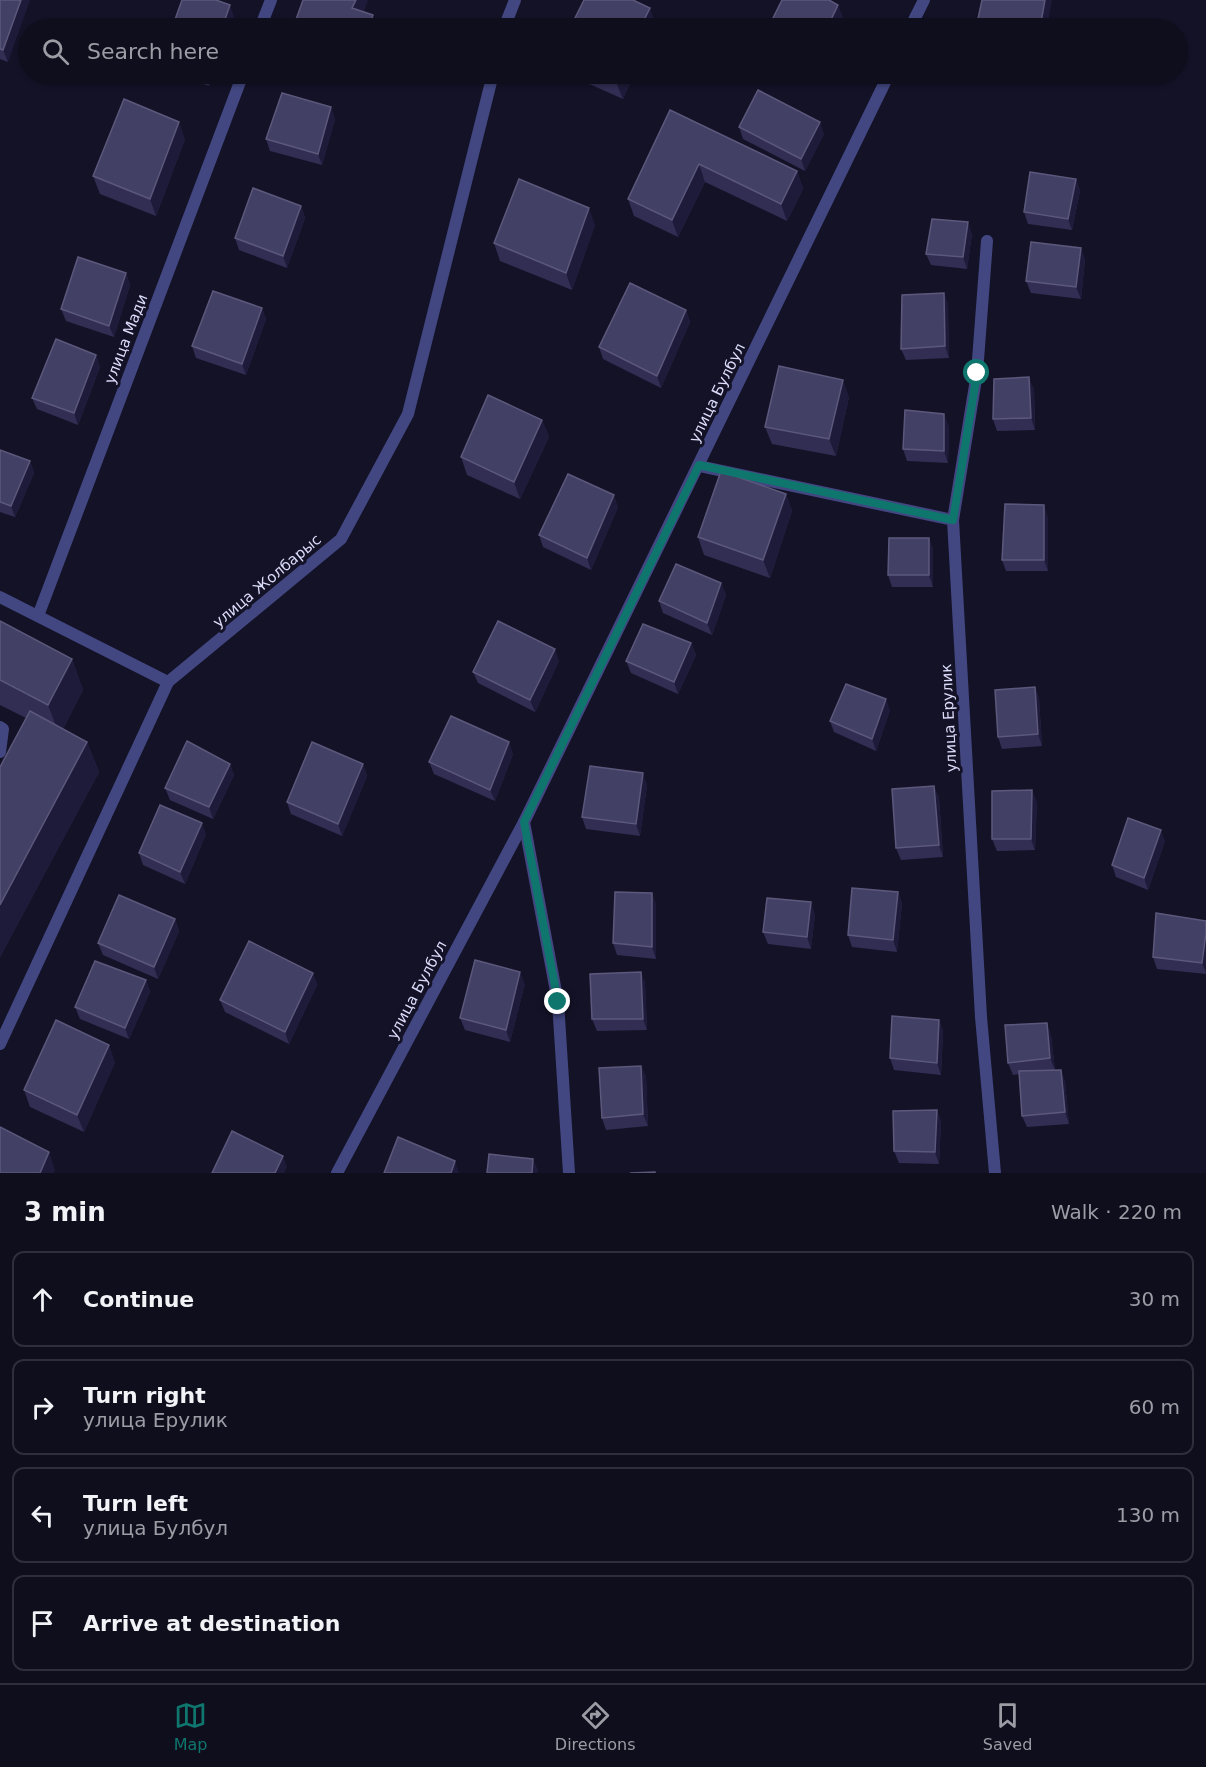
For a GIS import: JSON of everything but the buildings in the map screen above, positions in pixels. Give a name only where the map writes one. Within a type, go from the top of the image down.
[{"type":"street","points":[[264,18],[271,0]]},
{"type":"street","points":[[508,18],[516,0]]},
{"type":"street","points":[[915,18],[924,0]]},
{"type":"street","name":"улица Мади","points":[[38,616],[239,84]]},
{"type":"street","name":"улица Жолбарыс","points":[[0,1044],[168,682],[341,539],[408,414],[490,84]]},
{"type":"street","name":"улица Булбул","points":[[337,1173],[524,822],[883,84]]},
{"type":"street","name":"улица Ерулик","points":[[987,241],[977,373],[953,520],[981,1017],[995,1173]]},
{"type":"street","points":[[699,465],[953,520]]},
{"type":"street","points":[[0,597],[168,682]]},
{"type":"street","points":[[0,727],[3,729],[0,752]]},
{"type":"street","points":[[524,822],[558,1002],[569,1173]]},
{"type":"route","points":[[558,1002],[524,822],[699,465],[953,520],[977,373]]}]
